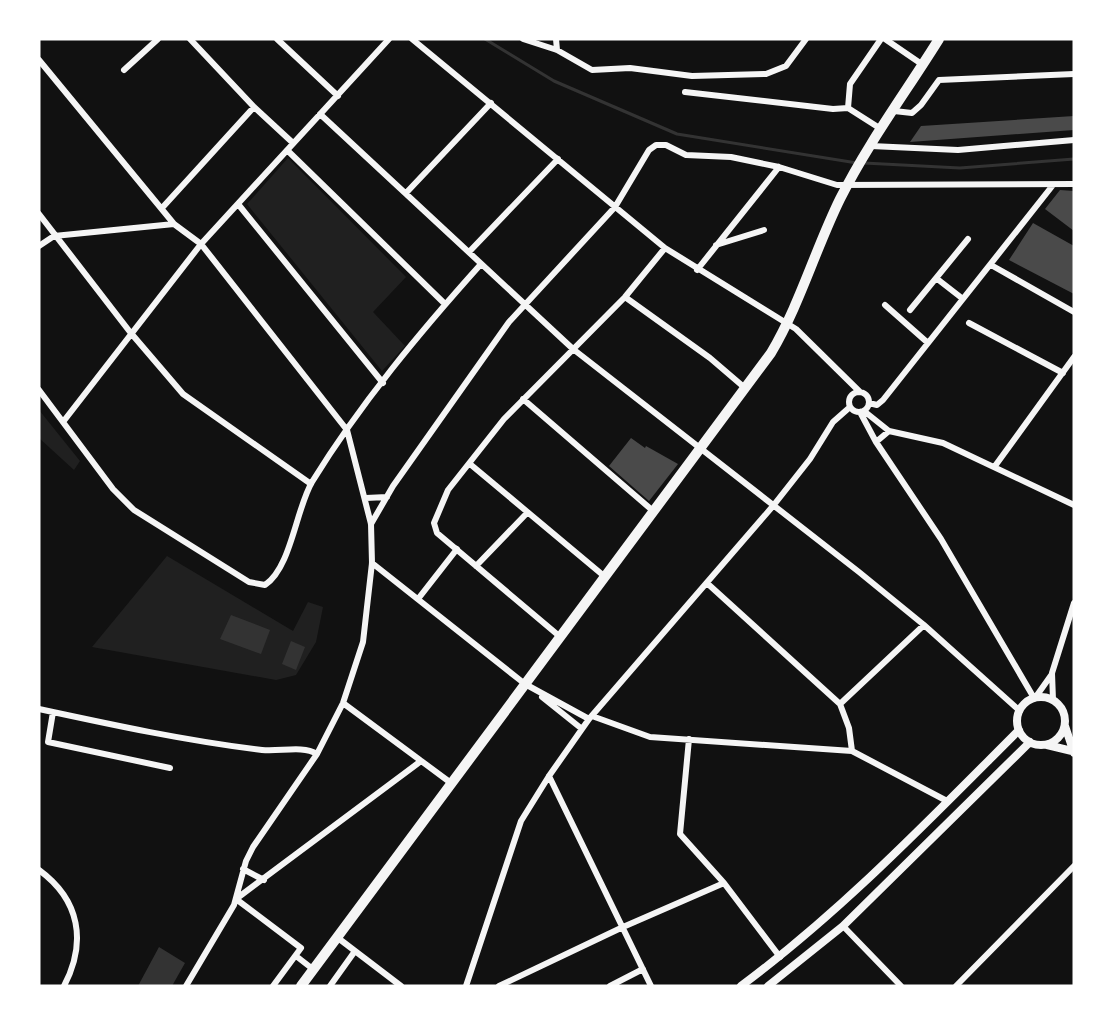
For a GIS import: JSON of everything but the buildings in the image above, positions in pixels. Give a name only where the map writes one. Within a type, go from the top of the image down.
[{"type":"highway","points":[[301,986],[652,510],[746,388],[788,324],[826,227],[850,180],[939,39]]},
{"type":"street","points":[[124,70],[158,39]]},
{"type":"street","points":[[190,39],[254,107],[293,143]]},
{"type":"street","points":[[277,39],[338,96]]},
{"type":"street","points":[[63,422],[130,332],[201,244],[389,39]]},
{"type":"street","points":[[412,39],[665,248],[697,270],[788,324],[860,392],[866,395],[869,403]]},
{"type":"street","points":[[523,39],[557,50],[592,70],[630,68],[692,76],[766,74],[786,66],[806,39]]},
{"type":"street","points":[[556,39],[557,50]]},
{"type":"street","points":[[848,108],[850,84],[883,39],[923,65]]},
{"type":"street","points":[[39,60],[174,224],[201,244],[347,430],[371,524],[372,563],[363,642],[343,703],[317,754],[259,838],[243,869],[237,899],[186,986]]},
{"type":"street","points":[[894,111],[912,113],[921,105],[939,80],[1074,74]]},
{"type":"street","points":[[685,92],[833,109],[848,108],[882,129]]},
{"type":"street","points":[[406,193],[491,103]]},
{"type":"street","points":[[162,208],[254,107]]},
{"type":"street","points":[[320,114],[573,349],[924,625],[1020,711]]},
{"type":"street","points":[[868,150],[958,150],[1074,140]]},
{"type":"street","points":[[371,524],[509,322],[615,207],[649,150],[656,145],[666,145],[686,155],[731,157],[837,185],[850,180],[1074,184]]},
{"type":"street","points":[[287,150],[445,304]]},
{"type":"street","points":[[469,252],[558,159]]},
{"type":"street","points":[[697,270],[779,168]]},
{"type":"street","points":[[862,411],[869,403],[880,403],[1053,185]]},
{"type":"street","points":[[238,204],[383,383]]},
{"type":"street","points":[[39,214],[130,332],[183,394],[311,484]]},
{"type":"street","points":[[39,246],[54,236],[174,224]]},
{"type":"street","points":[[716,245],[764,230]]},
{"type":"street","points":[[910,310],[968,239]]},
{"type":"street","points":[[557,640],[558,635],[437,533],[434,523],[448,490],[523,399],[625,297],[665,248]]},
{"type":"street","points":[[39,390],[113,489],[134,510],[249,582],[266,585],[282,562],[311,484],[347,430],[445,304],[481,264]]},
{"type":"street","points":[[991,265],[1074,312]]},
{"type":"street","points":[[936,278],[963,299]]},
{"type":"street","points":[[625,297],[710,358],[746,388]]},
{"type":"street","points":[[885,305],[928,343]]},
{"type":"street","points":[[969,323],[1063,373]]},
{"type":"street","points":[[995,466],[1074,357]]},
{"type":"street","points":[[466,986],[521,821],[549,776],[591,717],[773,506],[810,459],[833,422],[850,406],[852,395],[860,392]]},
{"type":"street","points":[[523,399],[652,510]]},
{"type":"street","points":[[850,406],[862,411],[889,431],[943,443],[1074,505]]},
{"type":"street","points":[[862,411],[876,442],[941,539],[1035,698]]},
{"type":"street","points":[[876,442],[889,431]]},
{"type":"street","points":[[470,464],[604,576]]},
{"type":"street","points":[[366,498],[387,498]]},
{"type":"street","points":[[476,566],[527,513]]},
{"type":"street","points":[[418,599],[457,549]]},
{"type":"street","points":[[372,563],[525,684],[540,694],[591,717],[650,737],[852,751],[947,801]]},
{"type":"street","points":[[708,584],[840,704],[849,728],[852,751]]},
{"type":"street","points":[[741,986],[780,957],[860,888],[1019,730],[1020,711],[1035,698],[1052,673],[1074,603]]},
{"type":"street","points":[[840,704],[924,625]]},
{"type":"street","points":[[1052,673],[1053,700],[1062,711],[1073,752]]},
{"type":"street","points":[[540,694],[550,706],[582,729]]},
{"type":"street","points":[[1035,698],[1053,700]]},
{"type":"street","points":[[343,703],[451,783]]},
{"type":"street","points":[[39,709],[200,742],[274,752],[309,750],[317,754]]},
{"type":"street","points":[[52,712],[48,742],[170,768]]},
{"type":"street","points":[[1045,745],[1059,737],[1064,724]]},
{"type":"street","points":[[1019,730],[1030,742],[1073,752]]},
{"type":"street","points":[[689,739],[680,834],[724,884],[780,957]]},
{"type":"street","points":[[768,986],[843,926],[1030,742]]},
{"type":"street","points":[[237,899],[421,761]]},
{"type":"street","points":[[549,776],[651,986]]},
{"type":"street","points":[[956,986],[1074,866]]},
{"type":"street","points":[[243,869],[264,880]]},
{"type":"street","points":[[39,870],[65,896],[77,925],[76,956],[64,986]]},
{"type":"street","points":[[499,986],[623,927],[724,884]]},
{"type":"street","points":[[237,899],[302,948],[273,986]]},
{"type":"street","points":[[843,926],[901,986]]},
{"type":"street","points":[[338,938],[401,986]]},
{"type":"street","points":[[330,986],[355,951]]},
{"type":"street","points":[[296,956],[314,970]]},
{"type":"street","points":[[610,986],[643,969]]},
{"type":"shaded area","points":[[288,158],[406,277],[373,312],[405,346],[382,371],[247,204]]},
{"type":"shaded area","points":[[39,410],[80,461],[74,470],[39,438]]},
{"type":"shaded area","points":[[167,556],[293,631],[308,602],[323,607],[316,642],[296,675],[276,680],[92,647]]},
{"type":"shaded area","points":[[231,615],[270,630],[261,654],[220,639]]},
{"type":"shaded area","points":[[291,641],[305,647],[296,670],[282,664]]},
{"type":"shaded area","points":[[159,947],[185,963],[172,986],[138,986]]},
{"type":"waterway","points":[[485,39],[554,81],[677,134],[857,163]]},
{"type":"waterway","points":[[864,163],[960,168],[1074,159]]}]
